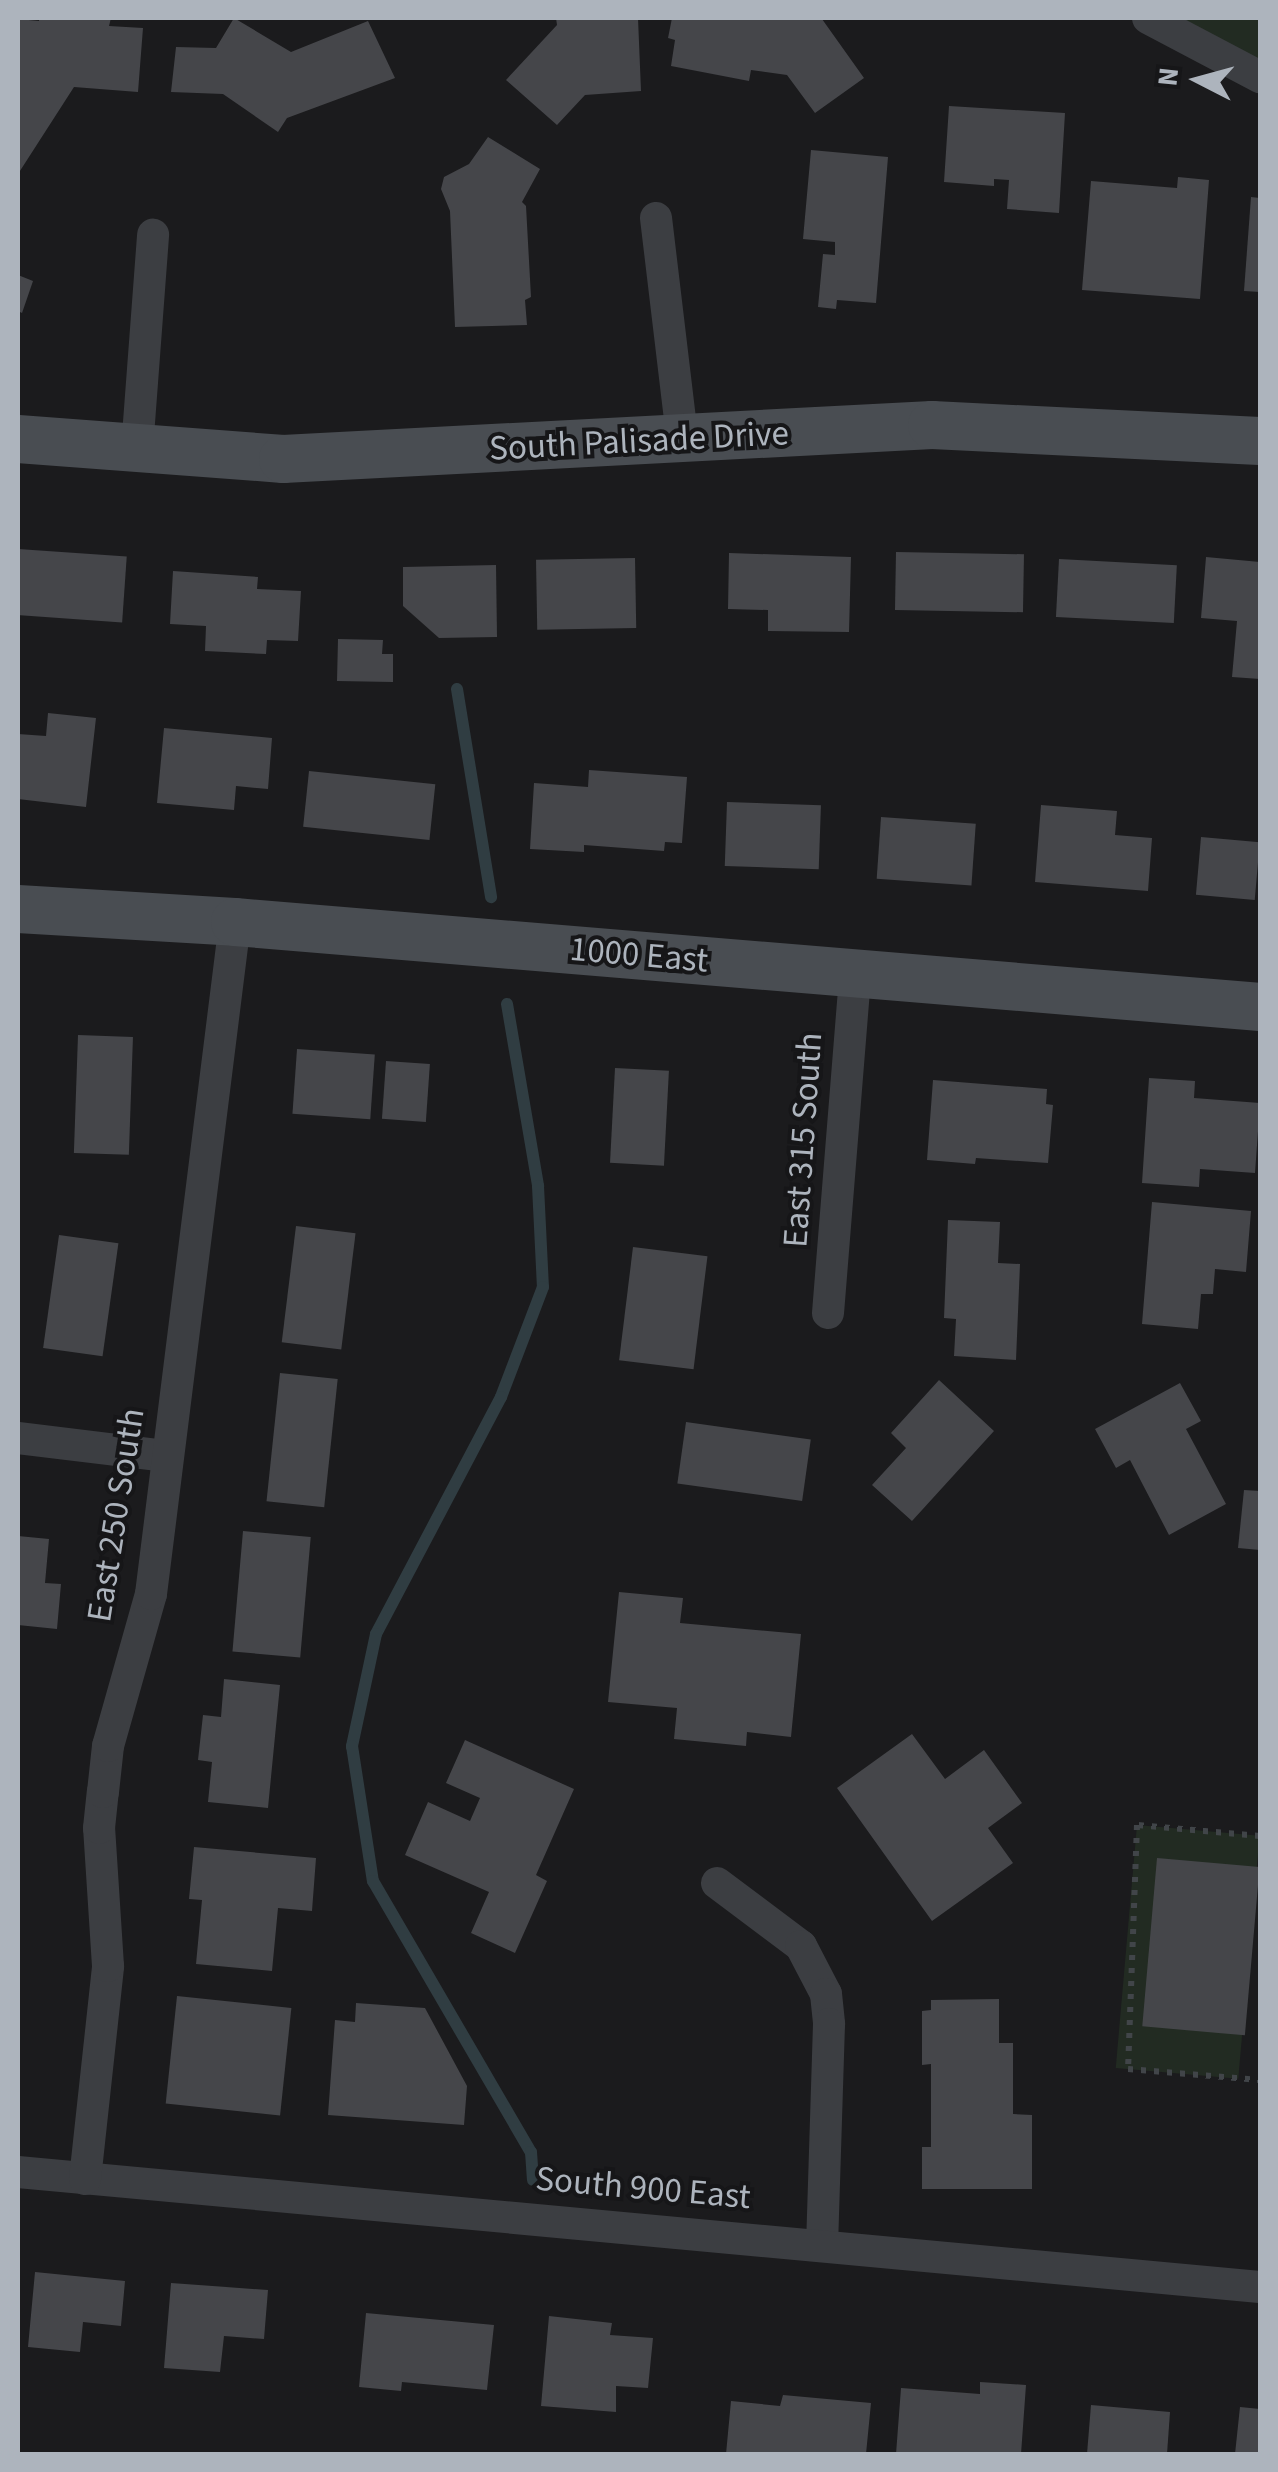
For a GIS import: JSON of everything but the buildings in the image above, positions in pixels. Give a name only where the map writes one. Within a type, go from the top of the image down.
[{"type":"street","points":[[1148,18],[1260,77]]},
{"type":"street","points":[[656,218],[682,436]]},
{"type":"street","points":[[137,450],[153,234]]},
{"type":"street","name":"South Palisade Drive","points":[[18,439],[283,460],[932,425],[1260,441]]},
{"type":"street","name":"1000 East","points":[[18,909],[56,908],[235,922],[1260,1007]]},
{"type":"street","name":"East 250 South","points":[[85,2178],[108,1966],[99,1828],[108,1746],[151,1594],[235,922]]},
{"type":"street","name":"East 315 South","points":[[828,1313],[855,974]]},
{"type":"street","points":[[18,1438],[168,1456]]},
{"type":"street","points":[[716,1883],[801,1946],[826,1994],[822,2244]]},
{"type":"street","name":"South 900 East","points":[[18,2172],[1260,2287]]},
{"type":"path","points":[[1260,1836],[1137,1825],[1128,2069],[1260,2080]]},
{"type":"shaded area","points":[[1180,18],[1260,18],[1260,61]]},
{"type":"shaded area","points":[[1137,1825],[1260,1836],[1238,2079],[1116,2068]]},
{"type":"waterway","points":[[457,689],[491,897]]},
{"type":"waterway","points":[[507,1004],[538,1186],[543,1287],[501,1397],[376,1634],[352,1746],[373,1881],[531,2152],[533,2180]]}]
